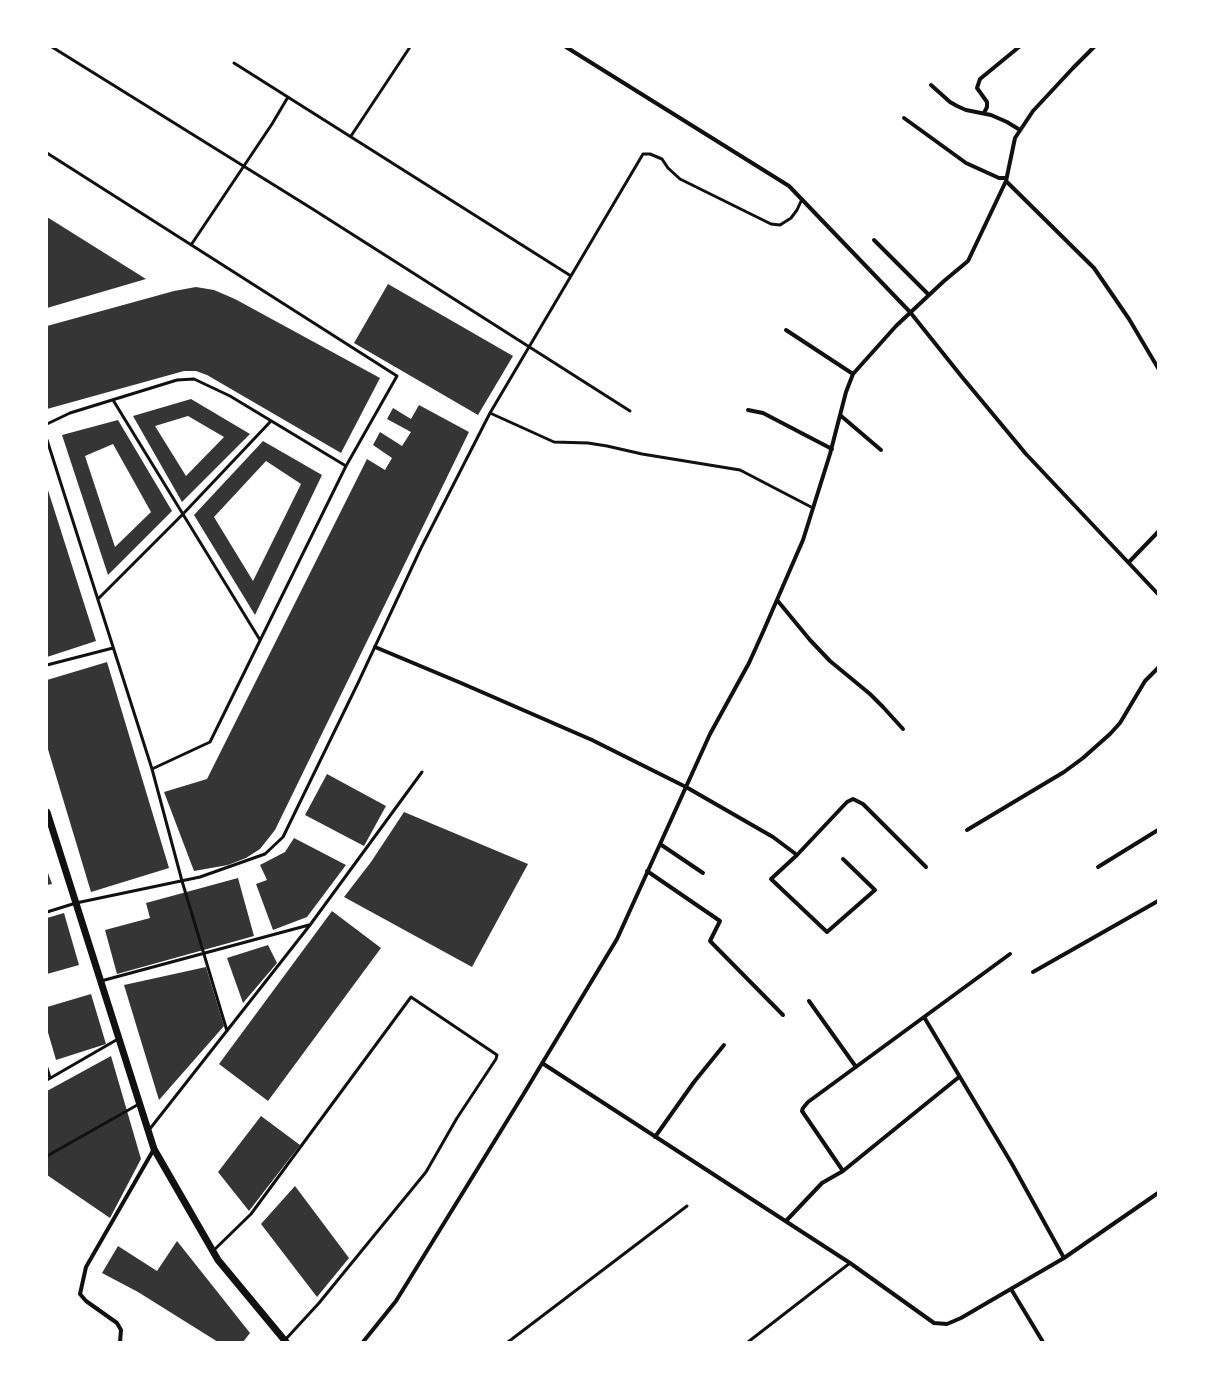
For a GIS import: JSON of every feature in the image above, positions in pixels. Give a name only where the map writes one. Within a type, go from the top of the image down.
[{"type":"street","points":[[566,47],[789,186],[910,312],[1026,454],[1158,594]]},
{"type":"street","points":[[984,113],[987,107],[987,102],[977,88],[980,79],[1019,47]]},
{"type":"street","points":[[363,1342],[396,1301],[617,939],[710,734],[749,663],[803,540],[832,449],[846,392],[853,374],[869,354],[910,312],[968,261],[1006,179],[1015,138],[1033,111],[1094,47]]},
{"type":"street","points":[[931,85],[950,102],[957,106],[966,110],[984,113],[1007,122],[1020,130]]},
{"type":"street","points":[[904,118],[962,161],[999,178],[1006,179],[1094,268],[1129,319],[1158,368]]},
{"type":"street","points":[[874,240],[929,295]]},
{"type":"street","points":[[786,330],[853,374]]},
{"type":"street","points":[[748,410],[763,413],[832,449]]},
{"type":"street","points":[[840,415],[881,450]]},
{"type":"street","points":[[1129,562],[1158,532]]},
{"type":"street","points":[[777,600],[810,640],[830,661],[879,702],[903,729]]},
{"type":"street","points":[[375,647],[592,740],[686,787],[773,837],[796,855]]},
{"type":"street","points":[[967,830],[1064,772],[1083,758],[1120,723],[1145,681],[1158,668]]},
{"type":"street","points":[[843,859],[875,890],[827,932],[771,879],[847,802],[853,799],[863,804],[926,867]]},
{"type":"street","points":[[47,812],[154,1149],[218,1260],[286,1341]]},
{"type":"street","points":[[1098,867],[1158,830]]},
{"type":"street","points":[[660,844],[703,873]]},
{"type":"street","points":[[648,871],[720,922],[710,942],[783,1016]]},
{"type":"street","points":[[1033,972],[1158,901]]},
{"type":"street","points":[[843,1171],[802,1111],[808,1102],[1010,954]]},
{"type":"street","points":[[809,1001],[856,1067]]},
{"type":"street","points":[[924,1017],[1012,1164],[1064,1258]]},
{"type":"street","points":[[655,1137],[694,1082],[724,1045]]},
{"type":"street","points":[[542,1063],[850,1263],[934,1323],[948,1324],[1011,1289],[1064,1258],[1158,1193]]},
{"type":"street","points":[[786,1221],[822,1183],[843,1171],[959,1077]]},
{"type":"street","points":[[120,1342],[121,1330],[117,1323],[86,1302],[80,1294],[86,1267],[154,1149]]},
{"type":"street","points":[[1011,1289],[1043,1342]]},
{"type":"lane","points":[[52,47],[244,166],[630,411]]},
{"type":"lane","points":[[350,136],[410,47]]},
{"type":"lane","points":[[234,63],[571,276]]},
{"type":"lane","points":[[191,245],[288,97]]},
{"type":"lane","points":[[47,153],[397,376],[346,466],[210,742],[152,769]]},
{"type":"lane","points":[[47,912],[76,903],[200,877],[265,854],[284,837],[421,548],[490,413],[643,154],[650,154],[662,159],[668,168],[680,179],[771,224],[780,225],[791,218],[802,199]]},
{"type":"lane","points":[[47,424],[70,413],[177,380],[194,380],[230,396],[346,466]]},
{"type":"lane","points":[[113,400],[260,640]]},
{"type":"lane","points":[[490,413],[554,442],[594,444],[642,454],[740,470],[813,508]]},
{"type":"lane","points":[[98,599],[183,514],[271,421]]},
{"type":"lane","points":[[47,440],[152,769],[182,881],[227,1031]]},
{"type":"lane","points":[[47,665],[113,648]]},
{"type":"lane","points":[[148,1132],[310,925],[422,772]]},
{"type":"lane","points":[[100,981],[310,925]]},
{"type":"lane","points":[[213,1251],[251,1214],[412,997],[497,1055],[496,1060],[457,1118],[426,1172],[286,1341]]},
{"type":"lane","points":[[47,1068],[49,1079],[119,1039]]},
{"type":"lane","points":[[47,1156],[139,1104]]},
{"type":"lane","points":[[508,1342],[687,1206]]},
{"type":"lane","points":[[748,1342],[850,1263]]},
{"type":"building","points":[[47,217],[146,279],[47,308]]},
{"type":"building","points":[[388,284],[513,356],[478,415],[354,343]]},
{"type":"building","points":[[196,287],[214,290],[235,299],[380,378],[341,453],[207,375],[196,371],[184,371],[47,409],[47,326],[174,291]]},
{"type":"building","points":[[191,399],[250,434],[182,502],[133,416]],"holes":[[[188,416],[224,437],[186,476],[155,426]]]},
{"type":"building","points":[[419,405],[469,432],[275,830],[260,849],[246,858],[228,865],[194,871],[164,792],[207,779],[367,459],[385,470],[392,458],[373,445],[380,432],[402,446],[411,432],[387,419],[393,408],[411,419]]},
{"type":"building","points":[[118,420],[172,511],[108,575],[62,435]],"holes":[[[113,444],[151,512],[115,547],[85,456]]]},
{"type":"building","points":[[263,441],[322,475],[255,615],[194,515]],"holes":[[[266,461],[301,484],[253,581],[214,517]]]},
{"type":"building","points":[[47,487],[96,641],[47,657]]},
{"type":"building","points":[[107,662],[169,868],[91,892],[47,746],[47,680]]},
{"type":"building","points":[[327,774],[386,806],[364,846],[305,815]]},
{"type":"building","points":[[404,812],[528,864],[472,967],[344,897],[371,862]]},
{"type":"building","points":[[294,838],[346,865],[307,917],[273,930],[256,884],[267,880],[260,865],[285,852]]},
{"type":"building","points":[[47,870],[52,884],[47,885]]},
{"type":"building","points":[[238,878],[254,936],[117,974],[105,930],[150,918],[146,903]]},
{"type":"building","points":[[332,911],[381,948],[268,1101],[219,1064]]},
{"type":"building","points":[[64,913],[79,965],[47,974],[47,918]]},
{"type":"building","points":[[268,945],[277,963],[243,1003],[227,958]]},
{"type":"building","points":[[206,967],[224,1026],[159,1100],[124,985]]},
{"type":"building","points":[[91,994],[106,1044],[56,1060],[47,1029],[47,1007]]},
{"type":"building","points":[[111,1056],[141,1159],[110,1218],[47,1175],[47,1091]]},
{"type":"building","points":[[261,1116],[300,1145],[249,1211],[218,1172]]},
{"type":"building","points":[[295,1186],[349,1258],[317,1297],[261,1224]]},
{"type":"building","points":[[177,1241],[250,1333],[243,1342],[218,1342],[138,1292],[102,1273],[118,1246],[157,1271]]}]
